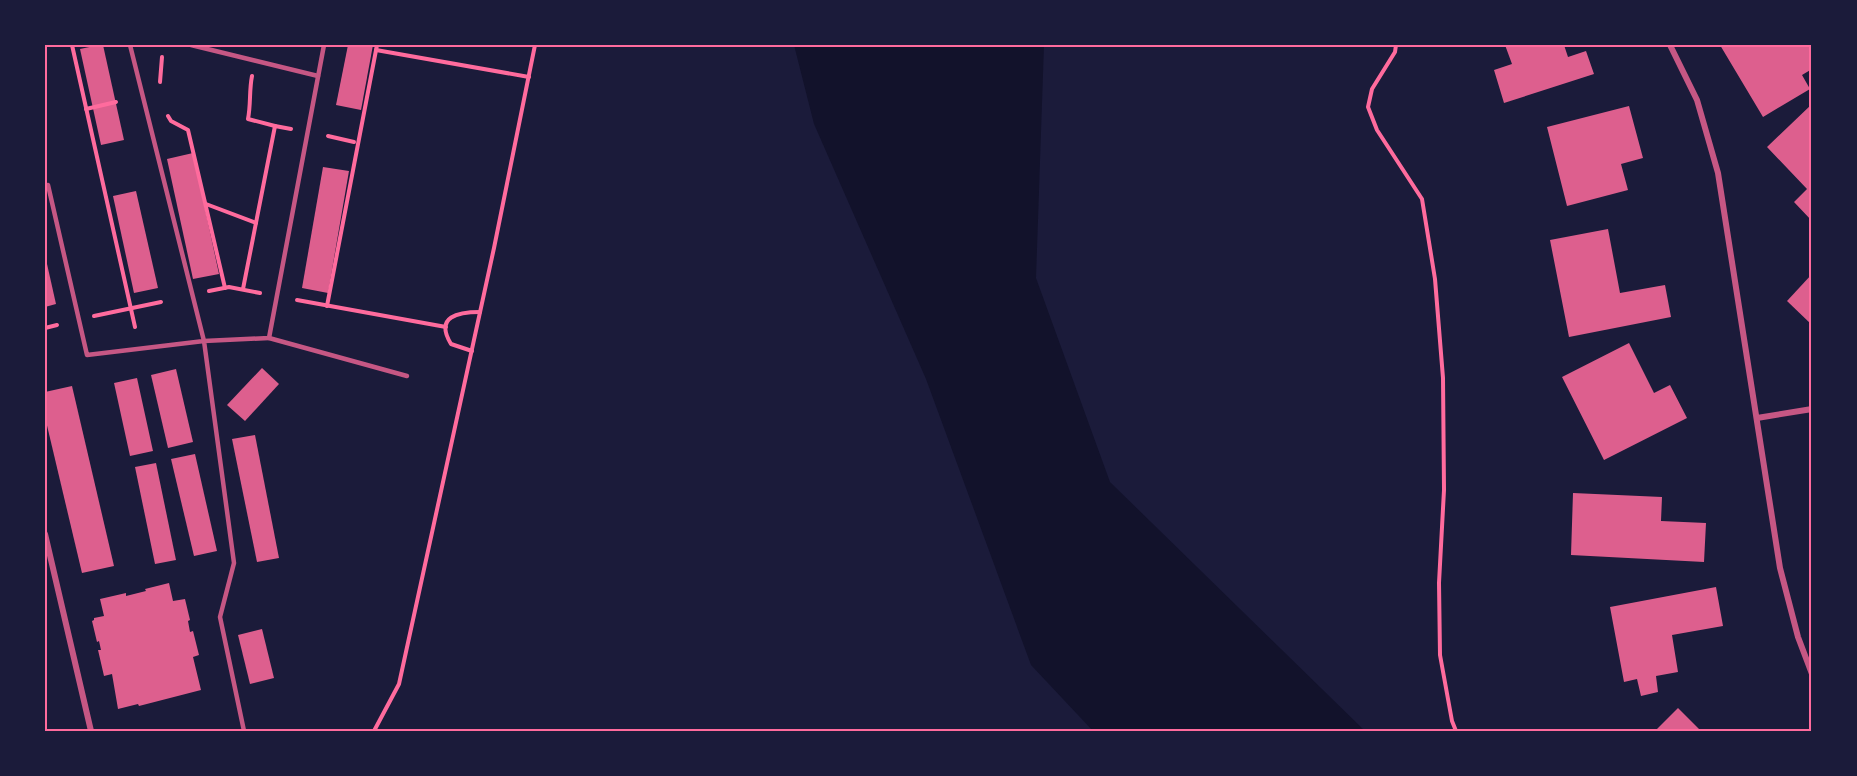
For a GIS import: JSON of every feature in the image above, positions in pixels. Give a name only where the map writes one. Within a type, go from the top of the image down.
[{"type":"street","points":[[1670,45],[1697,100],[1718,173],[1788,603],[1812,674]]},
{"type":"street","points":[[1757,418],[1812,409]]},
{"type":"street","points":[[45,534],[91,731]]},
{"type":"lane","points":[[130,45],[204,341],[234,563],[220,617],[244,731]]},
{"type":"lane","points":[[191,45],[318,76]]},
{"type":"lane","points":[[269,338],[324,45]]},
{"type":"lane","points":[[48,185],[87,355],[204,341],[269,338],[407,376]]},
{"type":"path","points":[[72,45],[135,327]]},
{"type":"path","points":[[374,731],[399,684],[472,351],[535,45]]},
{"type":"path","points":[[1396,45],[1395,52],[1372,89],[1368,107],[1377,130],[1422,199],[1436,279],[1443,390],[1444,490],[1439,583],[1440,655],[1452,721],[1456,731]]},
{"type":"path","points":[[327,306],[376,47],[451,64],[529,77]]},
{"type":"path","points":[[162,57],[159,78],[162,90]]},
{"type":"path","points":[[252,74],[248,119],[294,129]]},
{"type":"path","points":[[86,109],[116,102]]},
{"type":"path","points":[[166,108],[171,121],[188,130],[225,288]]},
{"type":"path","points":[[243,289],[275,126]]},
{"type":"path","points":[[328,136],[354,142]]},
{"type":"path","points":[[206,204],[256,222]]},
{"type":"path","points":[[206,292],[225,288],[261,293]]},
{"type":"path","points":[[297,300],[446,327]]},
{"type":"path","points":[[94,316],[161,302]]},
{"type":"path","points":[[472,351],[450,344],[446,327],[455,314],[480,312]]},
{"type":"path","points":[[45,328],[57,326]]},
{"type":"shaded area","points":[[794,45],[1044,45],[1036,278],[1110,482],[1365,731],[1093,731],[1031,665],[926,379],[814,124]]},
{"type":"building","points":[[103,45],[124,140],[101,145],[80,49]]},
{"type":"building","points":[[348,45],[373,45],[361,110],[336,105]]},
{"type":"building","points":[[1505,45],[1564,45],[1568,57],[1586,51],[1594,74],[1504,103],[1494,70],[1512,64]]},
{"type":"building","points":[[1720,45],[1808,45],[1812,52],[1812,69],[1802,75],[1810,89],[1763,117]]},
{"type":"building","points":[[1812,104],[1812,221],[1794,202],[1807,189],[1767,147]]},
{"type":"building","points":[[1629,106],[1643,158],[1621,164],[1628,190],[1567,206],[1547,127]]},
{"type":"building","points":[[193,153],[219,274],[193,279],[167,159]]},
{"type":"building","points":[[323,167],[349,171],[328,293],[302,288]]},
{"type":"building","points":[[136,191],[158,288],[134,293],[113,196]]},
{"type":"building","points":[[1608,229],[1620,293],[1665,285],[1671,317],[1569,337],[1550,240]]},
{"type":"building","points":[[45,255],[56,304],[45,307]]},
{"type":"building","points":[[1812,274],[1812,325],[1787,301]]},
{"type":"building","points":[[1629,343],[1654,393],[1670,385],[1687,418],[1604,460],[1562,377]]},
{"type":"building","points":[[262,368],[279,384],[245,421],[227,405]]},
{"type":"building","points":[[176,369],[193,442],[168,448],[151,375]]},
{"type":"building","points":[[137,378],[153,451],[130,456],[114,383]]},
{"type":"building","points":[[72,386],[114,566],[82,573],[45,417],[45,392]]},
{"type":"building","points":[[255,435],[279,558],[257,562],[232,439]]},
{"type":"building","points":[[195,454],[217,551],[194,556],[171,459]]},
{"type":"building","points":[[156,463],[176,560],[155,564],[135,467]]},
{"type":"building","points":[[1573,493],[1662,497],[1661,521],[1706,523],[1704,562],[1571,555]]},
{"type":"building","points":[[169,583],[173,601],[185,599],[190,632],[193,631],[199,655],[193,657],[201,690],[118,709],[112,674],[104,676],[98,650],[101,650],[92,621],[94,618],[104,616],[100,599],[126,593],[126,596]]},
{"type":"building","points":[[1716,587],[1723,626],[1672,635],[1678,672],[1656,676],[1658,692],[1641,696],[1637,679],[1624,682],[1610,607]]},
{"type":"building","points":[[262,629],[274,678],[250,684],[238,635]]},
{"type":"building","points":[[1678,708],[1701,731],[1655,731]]}]
